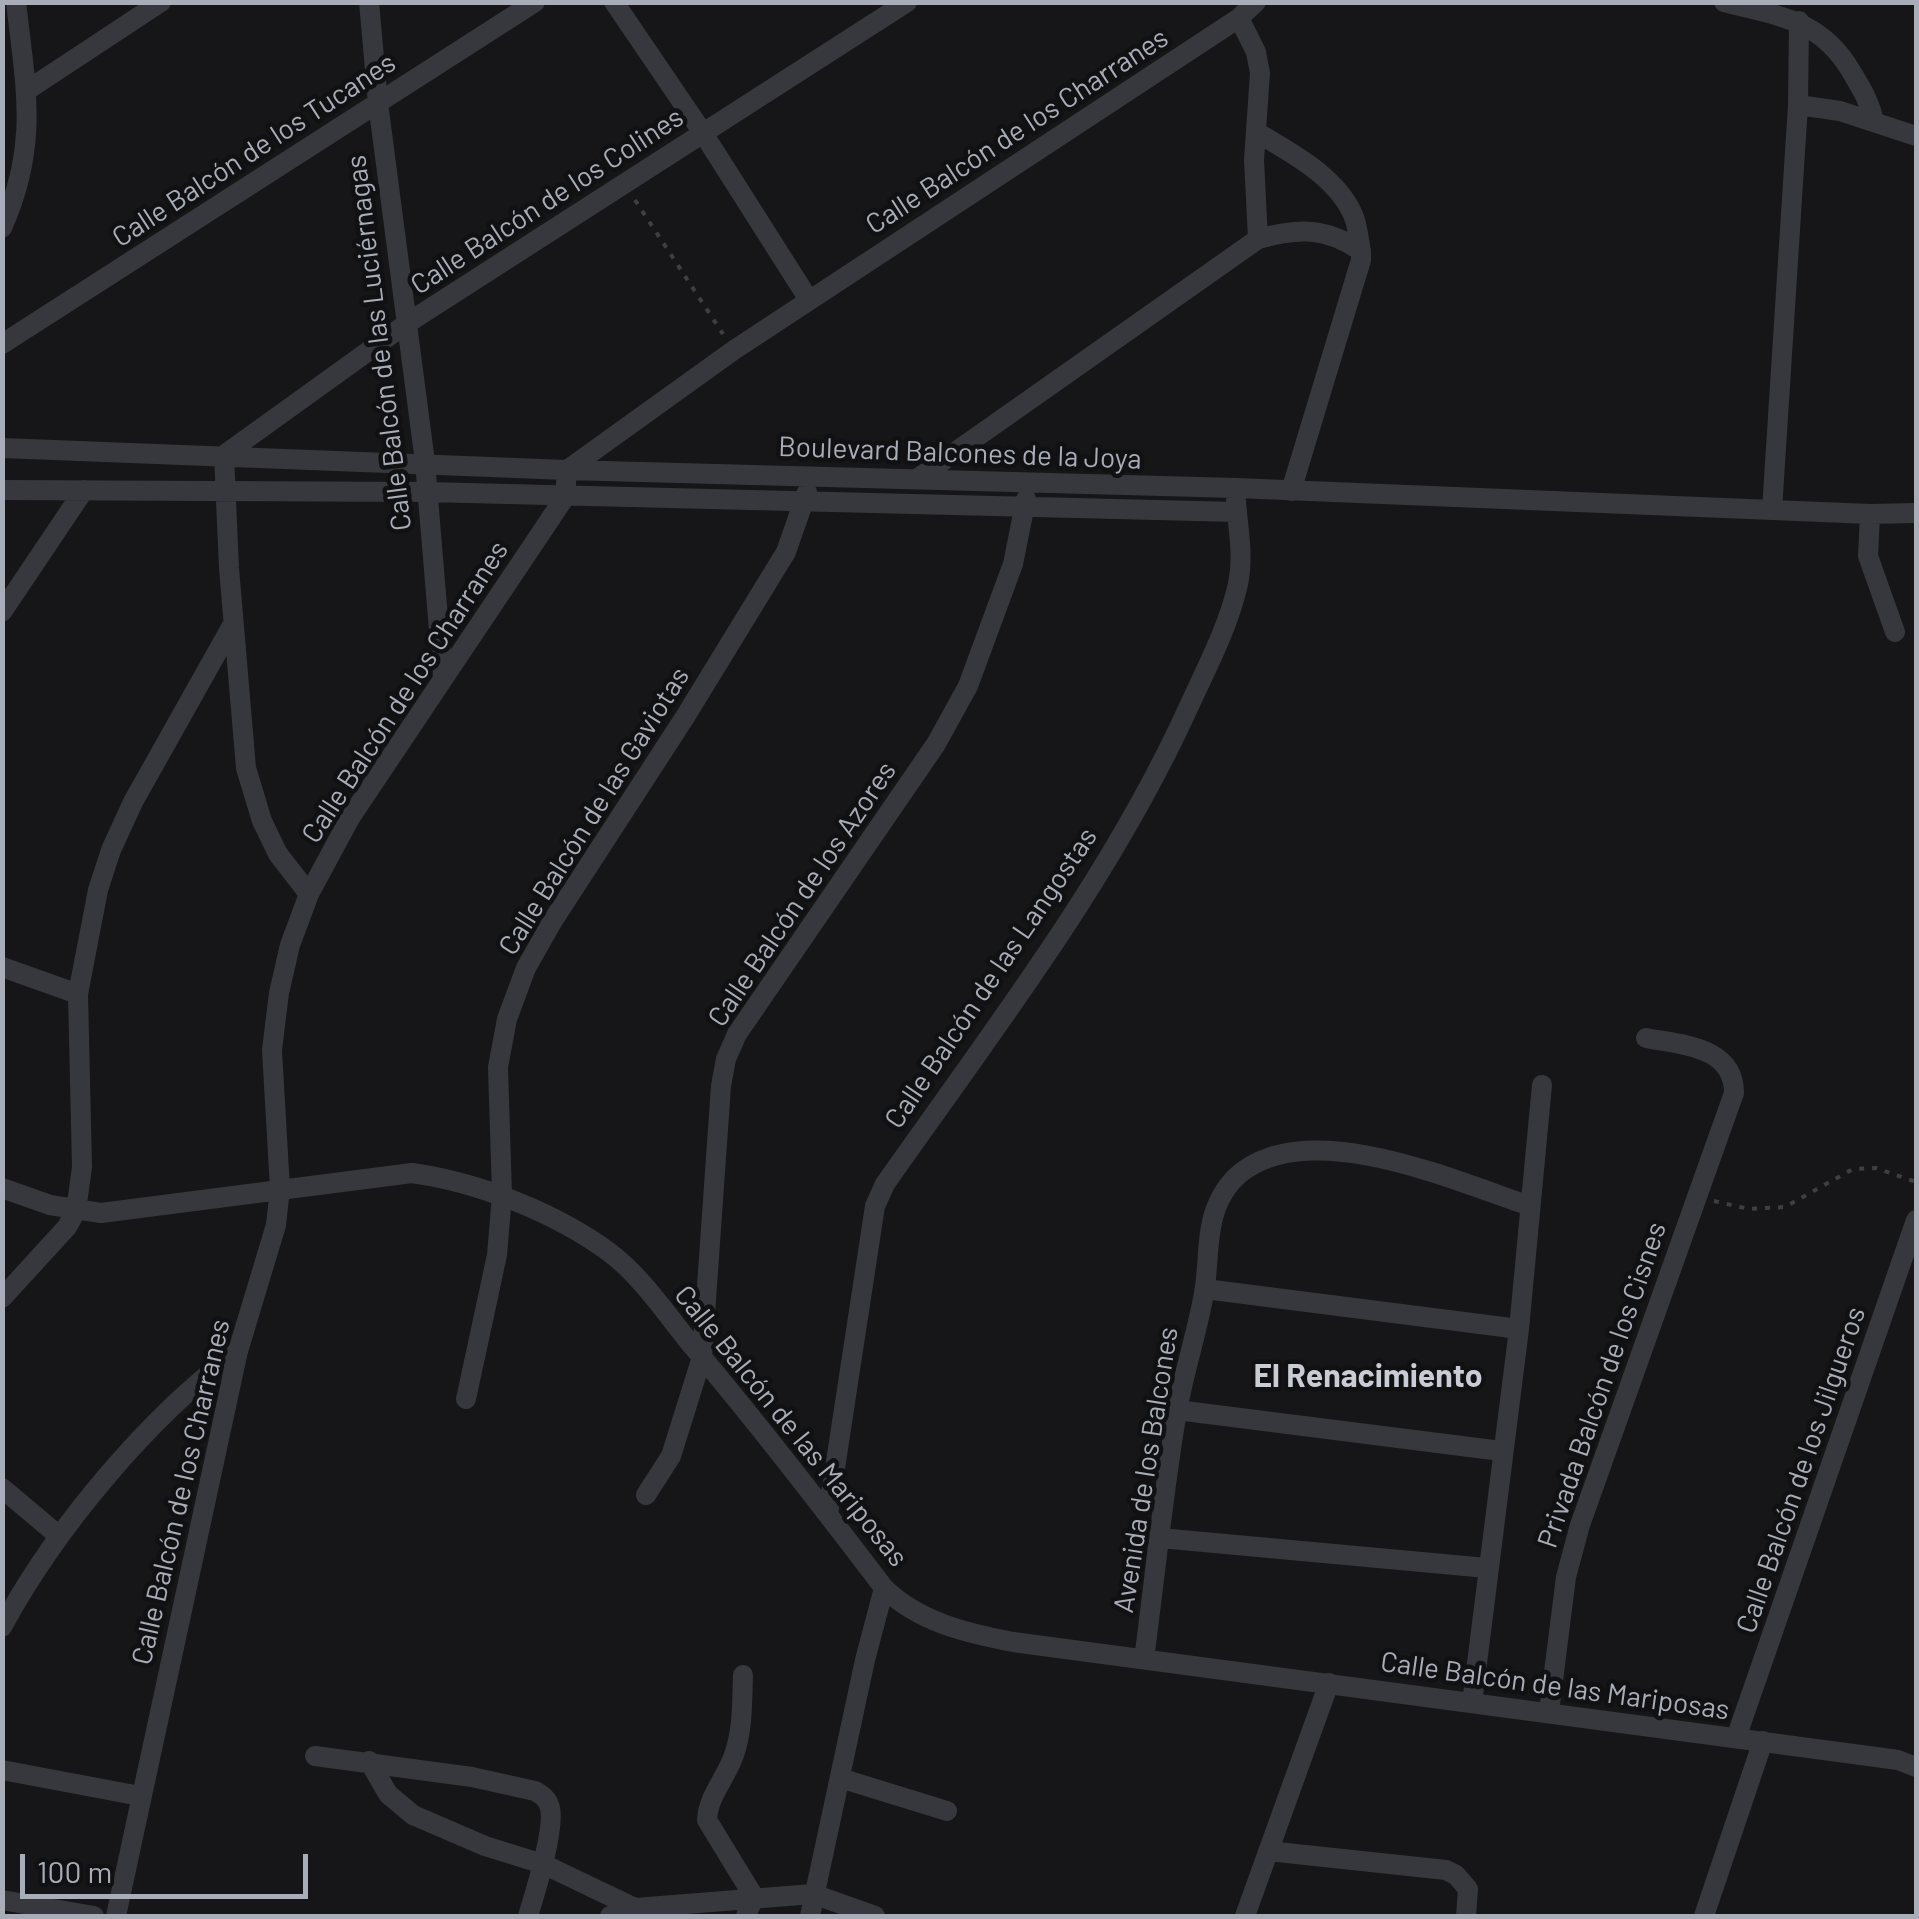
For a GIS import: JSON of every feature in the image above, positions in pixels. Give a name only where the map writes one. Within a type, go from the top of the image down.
[{"type":"street","points":[[2,228],[11,190],[27,150],[26,91],[12,56],[16,2]]},
{"type":"street","points":[[26,91],[161,2]]},
{"type":"street","name":"Calle Balcón de las Luciérnagas","points":[[369,2],[378,102],[425,462],[443,678]]},
{"type":"street","name":"Calle Balcón de los Tucanes","points":[[2,344],[535,2]]},
{"type":"street","points":[[614,2],[809,300]]},
{"type":"street","name":"Calle Balcón de los Colines","points":[[224,455],[406,324],[907,2]]},
{"type":"street","name":"Calle Balcón de los Charranes","points":[[566,470],[734,350],[1240,18],[1256,2]]},
{"type":"street","points":[[1724,2],[1798,21],[1836,48],[1865,93],[1874,122]]},
{"type":"street","points":[[1240,18],[1256,52],[1260,72],[1254,160],[1258,239]]},
{"type":"street","points":[[1772,510],[1798,105],[1798,21]]},
{"type":"street","points":[[1798,105],[1840,112],[1916,136]]},
{"type":"street","points":[[1256,132],[1321,176],[1344,199],[1355,219],[1361,251],[1355,288],[1292,490]]},
{"type":"street","points":[[917,479],[1258,239],[1309,229],[1346,240],[1361,251]]},
{"type":"street","name":"Boulevard Balcones de la Joya","points":[[2,448],[1916,513]]},
{"type":"street","points":[[224,455],[246,768],[262,821],[278,854],[309,894]]},
{"type":"street","points":[[565,497],[566,470]]},
{"type":"street","name":"Calle Balcón de las Gaviotas","points":[[466,1400],[497,1255],[502,1195],[498,1068],[506,1020],[526,968],[552,922],[786,552],[811,476]]},
{"type":"street","name":"Calle Balcón de los Azores","points":[[646,1495],[671,1456],[702,1357],[726,1060],[736,1034],[936,744],[968,686],[1013,564],[1028,482]]},
{"type":"street","name":"Calle Balcón de las Langostas","points":[[828,1514],[875,1206],[885,1184],[1060,933],[1164,762],[1200,684],[1238,585],[1242,553],[1236,488]]},
{"type":"street","name":"Boulevard Balcones de la Joya","points":[[2,490],[426,492],[1237,512]]},
{"type":"street","points":[[2,612],[84,490]]},
{"type":"street","name":"Calle Balcón de los Charranes","points":[[116,1916],[238,1351],[276,1225],[280,1189],[272,1050],[278,993],[290,944],[309,894],[350,818],[565,497]]},
{"type":"street","points":[[1870,514],[1868,556],[1895,632]]},
{"type":"street","points":[[2,1298],[67,1227],[76,1211],[82,1167],[78,994],[98,890],[111,850],[133,802],[234,624]]},
{"type":"street","points":[[2,967],[78,994]]},
{"type":"street","name":"Privada Balcón de los Cisnes","points":[[1549,1712],[1566,1577],[1580,1525],[1731,1106],[1734,1082],[1717,1056],[1646,1038]]},
{"type":"street","points":[[1472,1702],[1519,1328],[1542,1085]]},
{"type":"street","name":"Avenida de los Balcones","points":[[1144,1659],[1177,1410],[1205,1289],[1208,1240],[1230,1182],[1247,1168],[1288,1154],[1318,1150],[1381,1157],[1530,1206]]},
{"type":"street","name":"Calle Balcón de las Mariposas","points":[[2,1188],[76,1211],[101,1213],[412,1173],[442,1177],[502,1195],[580,1234],[624,1264],[884,1588],[901,1604],[922,1616],[988,1637],[1763,1741],[1898,1760],[1916,1767]]},
{"type":"street","name":"Calle Balcón de los Jilgueros","points":[[1736,1738],[1916,1220]]},
{"type":"street","points":[[1205,1289],[1519,1328]]},
{"type":"street","points":[[2,1627],[59,1536],[158,1420],[184,1393],[238,1351]]},
{"type":"street","points":[[1177,1410],[1501,1451]]},
{"type":"street","points":[[2,1488],[59,1536]]},
{"type":"street","points":[[1160,1538],[1487,1568]]},
{"type":"street","points":[[810,1916],[884,1588]]},
{"type":"street","points":[[743,1675],[740,1738],[725,1778],[710,1800],[707,1820],[750,1907]]},
{"type":"street","points":[[1245,1916],[1328,1683]]},
{"type":"street","points":[[1704,1916],[1763,1741]]},
{"type":"street","points":[[315,1756],[368,1761],[534,1791],[549,1803],[551,1812],[528,1916]]},
{"type":"street","points":[[368,1761],[388,1794],[413,1815],[485,1846],[542,1864],[635,1908]]},
{"type":"street","points":[[2,1770],[140,1796]]},
{"type":"street","points":[[840,1778],[947,1811]]},
{"type":"street","points":[[1268,1851],[1446,1870],[1468,1889],[1466,1916]]},
{"type":"street","points":[[610,1916],[635,1908],[750,1907],[813,1894],[875,1916]]},
{"type":"street","points":[[2,1900],[94,1916]]},
{"type":"path","points":[[625,185],[734,350]]},
{"type":"path","points":[[1696,1197],[1749,1209],[1785,1207],[1853,1169],[1876,1168],[1916,1182]]},
{"type":"district","name":"El Renacimiento","points":[[1368,1376]]}]
